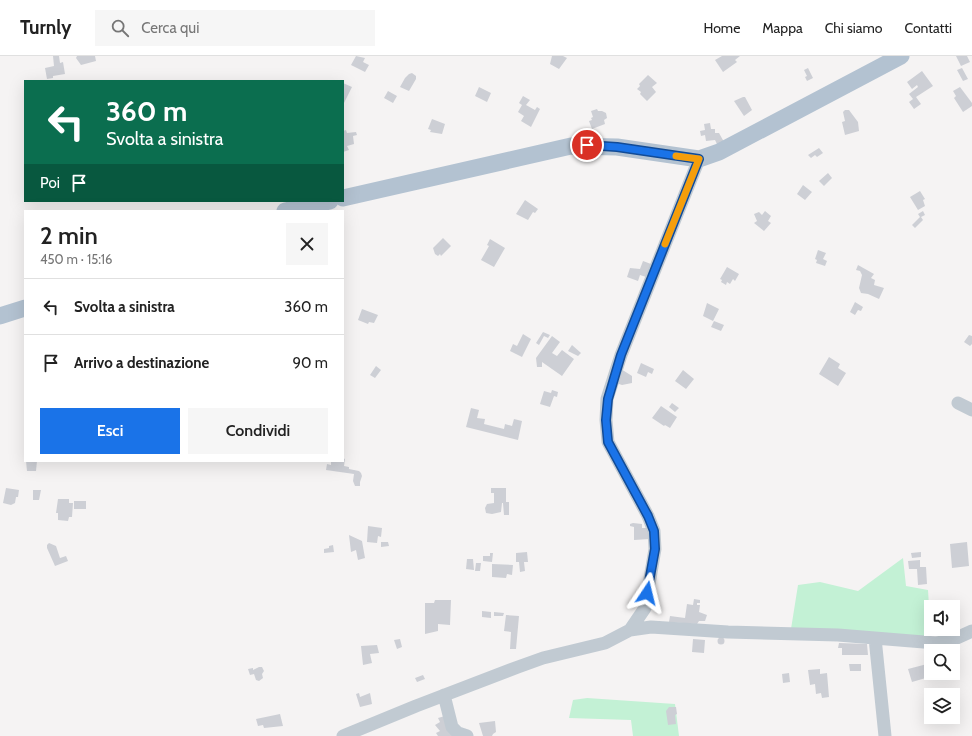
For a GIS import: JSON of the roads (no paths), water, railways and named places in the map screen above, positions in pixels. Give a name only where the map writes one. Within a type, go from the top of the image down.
[{"type":"main road","points":[[344,198],[571,146],[617,147],[699,159],[719,152],[901,56]]},
{"type":"main road","points":[[290,210],[326,202]]},
{"type":"main road","points":[[0,316],[24,308]]},
{"type":"street","points":[[630,630],[645,608],[655,549],[654,531],[648,516],[608,442],[606,420],[608,399],[621,355],[699,159]]},
{"type":"street","points":[[958,403],[972,410]]},
{"type":"street","points":[[343,736],[444,695],[543,658],[605,643],[630,630],[652,627],[728,632],[838,635],[936,643],[950,641],[972,631]]},
{"type":"street","points":[[875,638],[885,736]]},
{"type":"street","points":[[444,695],[452,727],[458,733],[467,736]]}]
